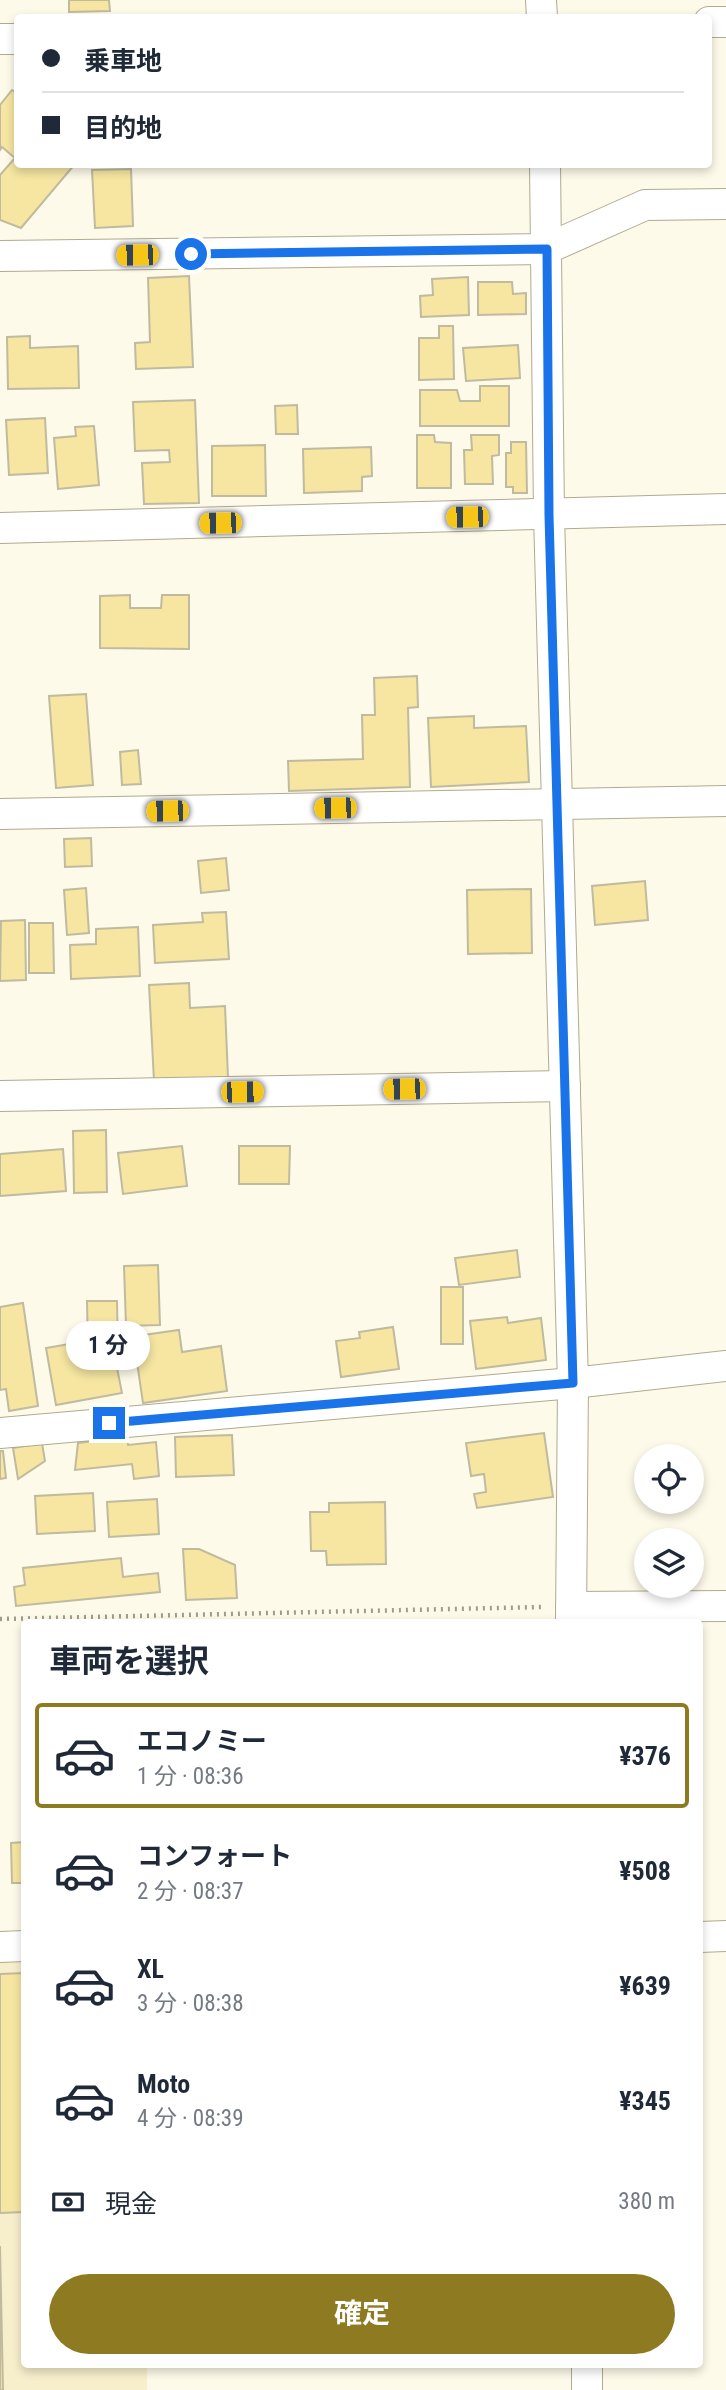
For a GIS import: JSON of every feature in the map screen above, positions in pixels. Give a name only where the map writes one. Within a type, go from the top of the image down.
[{"type":"street","points":[[545,168],[549,515],[573,1383],[571,1614],[726,1606]]},
{"type":"street","points":[[0,256],[547,249],[645,205],[726,204]]},
{"type":"street","points":[[0,528],[726,509]]},
{"type":"street","points":[[0,814],[726,801]]},
{"type":"street","points":[[0,1096],[565,1086]]},
{"type":"street","points":[[0,1433],[573,1383],[726,1366]]},
{"type":"street","points":[[703,1937],[726,1936]]},
{"type":"street","points":[[0,1947],[21,1946]]},
{"type":"street","points":[[587,2368],[587,2390]]},
{"type":"path","points":[[0,1619],[571,1614]]},
{"type":"shaded area","points":[[21,1957],[21,2368],[147,2368],[147,2390],[0,2390],[0,1958]]},
{"type":"building","points":[[69,0],[109,0],[110,11],[69,12]]},
{"type":"building","points":[[12,90],[14,91],[14,157],[2,147],[0,150],[0,105]]},
{"type":"building","points":[[14,159],[14,168],[72,168],[21,228],[0,220],[0,175]]},
{"type":"building","points":[[131,169],[133,226],[95,228],[92,170]]},
{"type":"building","points":[[189,276],[193,367],[136,369],[135,343],[150,342],[148,278]]},
{"type":"building","points":[[468,277],[469,315],[421,317],[420,296],[433,295],[432,279]]},
{"type":"building","points":[[478,282],[512,282],[513,294],[526,293],[526,314],[478,315]]},
{"type":"building","points":[[439,326],[453,326],[454,379],[419,380],[419,338],[439,338]]},
{"type":"building","points":[[30,336],[30,348],[78,346],[79,388],[8,389],[7,337]]},
{"type":"building","points":[[518,345],[520,378],[466,381],[463,348]]},
{"type":"building","points":[[480,386],[509,386],[509,426],[420,426],[420,390],[457,390],[460,401],[480,401]]},
{"type":"building","points":[[195,400],[199,503],[144,504],[142,463],[170,462],[169,450],[135,451],[133,402]]},
{"type":"building","points":[[297,405],[298,434],[276,434],[275,406]]},
{"type":"building","points":[[45,418],[48,473],[9,475],[6,420]]},
{"type":"building","points":[[94,426],[99,485],[58,489],[54,438],[76,436],[75,427]]},
{"type":"building","points":[[417,435],[434,435],[435,442],[451,443],[451,488],[417,488]]},
{"type":"building","points":[[471,435],[499,435],[499,455],[492,456],[493,484],[465,484],[464,450],[472,450]]},
{"type":"building","points":[[511,442],[526,442],[527,493],[513,493],[513,487],[506,487],[506,453],[511,453]]},
{"type":"building","points":[[265,445],[266,496],[212,496],[212,446]]},
{"type":"building","points":[[371,447],[372,476],[362,477],[362,491],[304,493],[303,449]]},
{"type":"building","points":[[130,595],[130,608],[161,608],[162,595],[189,595],[189,649],[100,648],[100,596]]},
{"type":"building","points":[[417,676],[418,707],[408,708],[410,787],[289,791],[288,761],[363,759],[362,715],[375,715],[374,678]]},
{"type":"building","points":[[86,694],[93,785],[56,788],[49,696]]},
{"type":"building","points":[[474,716],[474,728],[526,726],[529,782],[431,787],[428,718]]},
{"type":"building","points":[[138,750],[141,784],[122,785],[120,752]]},
{"type":"building","points":[[91,838],[92,866],[65,867],[64,839]]},
{"type":"building","points":[[226,858],[229,890],[201,893],[198,861]]},
{"type":"building","points":[[645,881],[648,920],[595,925],[592,886]]},
{"type":"building","points":[[86,888],[89,933],[67,935],[64,890]]},
{"type":"building","points":[[531,889],[532,953],[468,954],[467,890]]},
{"type":"building","points":[[226,912],[229,959],[155,963],[153,925],[203,922],[202,913]]},
{"type":"building","points":[[25,920],[26,980],[0,981],[1,921]]},
{"type":"building","points":[[29,923],[53,923],[54,973],[29,973]]},
{"type":"building","points":[[138,927],[140,976],[71,979],[70,945],[96,944],[96,929]]},
{"type":"building","points":[[189,983],[190,1008],[225,1006],[228,1077],[154,1081],[149,985]]},
{"type":"building","points":[[106,1130],[107,1192],[74,1193],[73,1131]]},
{"type":"building","points":[[182,1146],[187,1186],[123,1194],[118,1153]]},
{"type":"building","points":[[239,1146],[290,1146],[289,1184],[239,1184]]},
{"type":"building","points":[[63,1149],[66,1191],[0,1196],[0,1154]]},
{"type":"building","points":[[517,1250],[520,1277],[459,1285],[455,1258]]},
{"type":"building","points":[[158,1265],[160,1325],[126,1326],[124,1266]]},
{"type":"building","points":[[441,1287],[463,1287],[463,1344],[441,1344]]},
{"type":"building","points":[[87,1301],[117,1301],[118,1351],[88,1351]]},
{"type":"building","points":[[23,1303],[38,1406],[9,1411],[6,1389],[0,1390],[0,1307]]},
{"type":"building","points":[[507,1317],[508,1323],[541,1318],[546,1360],[476,1369],[470,1321]]},
{"type":"building","points":[[393,1327],[399,1369],[341,1377],[336,1341],[360,1338],[359,1332]]},
{"type":"building","points":[[179,1330],[182,1352],[221,1346],[227,1391],[143,1403],[137,1362],[126,1363],[122,1338]]},
{"type":"building","points":[[81,1342],[86,1368],[116,1363],[122,1393],[56,1405],[46,1348]]},
{"type":"building","points":[[544,1433],[553,1497],[477,1508],[474,1494],[486,1492],[484,1474],[471,1476],[466,1443]]},
{"type":"building","points":[[232,1435],[234,1475],[176,1477],[175,1437]]},
{"type":"building","points":[[128,1437],[128,1445],[156,1442],[159,1476],[134,1479],[132,1464],[75,1470],[78,1443]]},
{"type":"building","points":[[42,1443],[45,1461],[18,1479],[13,1448]]},
{"type":"building","points":[[0,1451],[3,1451],[6,1478],[0,1479]]},
{"type":"building","points":[[93,1493],[95,1531],[37,1534],[35,1496]]},
{"type":"building","points":[[157,1499],[159,1534],[109,1537],[107,1502]]},
{"type":"building","points":[[385,1502],[386,1564],[327,1565],[326,1551],[311,1551],[310,1512],[329,1512],[329,1503]]},
{"type":"building","points":[[183,1549],[199,1549],[235,1565],[237,1598],[186,1600]]},
{"type":"building","points":[[121,1558],[123,1577],[158,1573],[160,1592],[16,1606],[14,1587],[25,1585],[23,1568]]},
{"type":"building","points":[[21,1842],[21,1883],[12,1883],[11,1843]]},
{"type":"building","points":[[21,1973],[21,2212],[0,2213],[0,1974]]},
{"type":"building","points":[[0,2246],[3,2390],[0,2390]]},
{"type":"route","points":[[109,1423],[573,1383],[549,515],[547,249],[191,254]]}]
